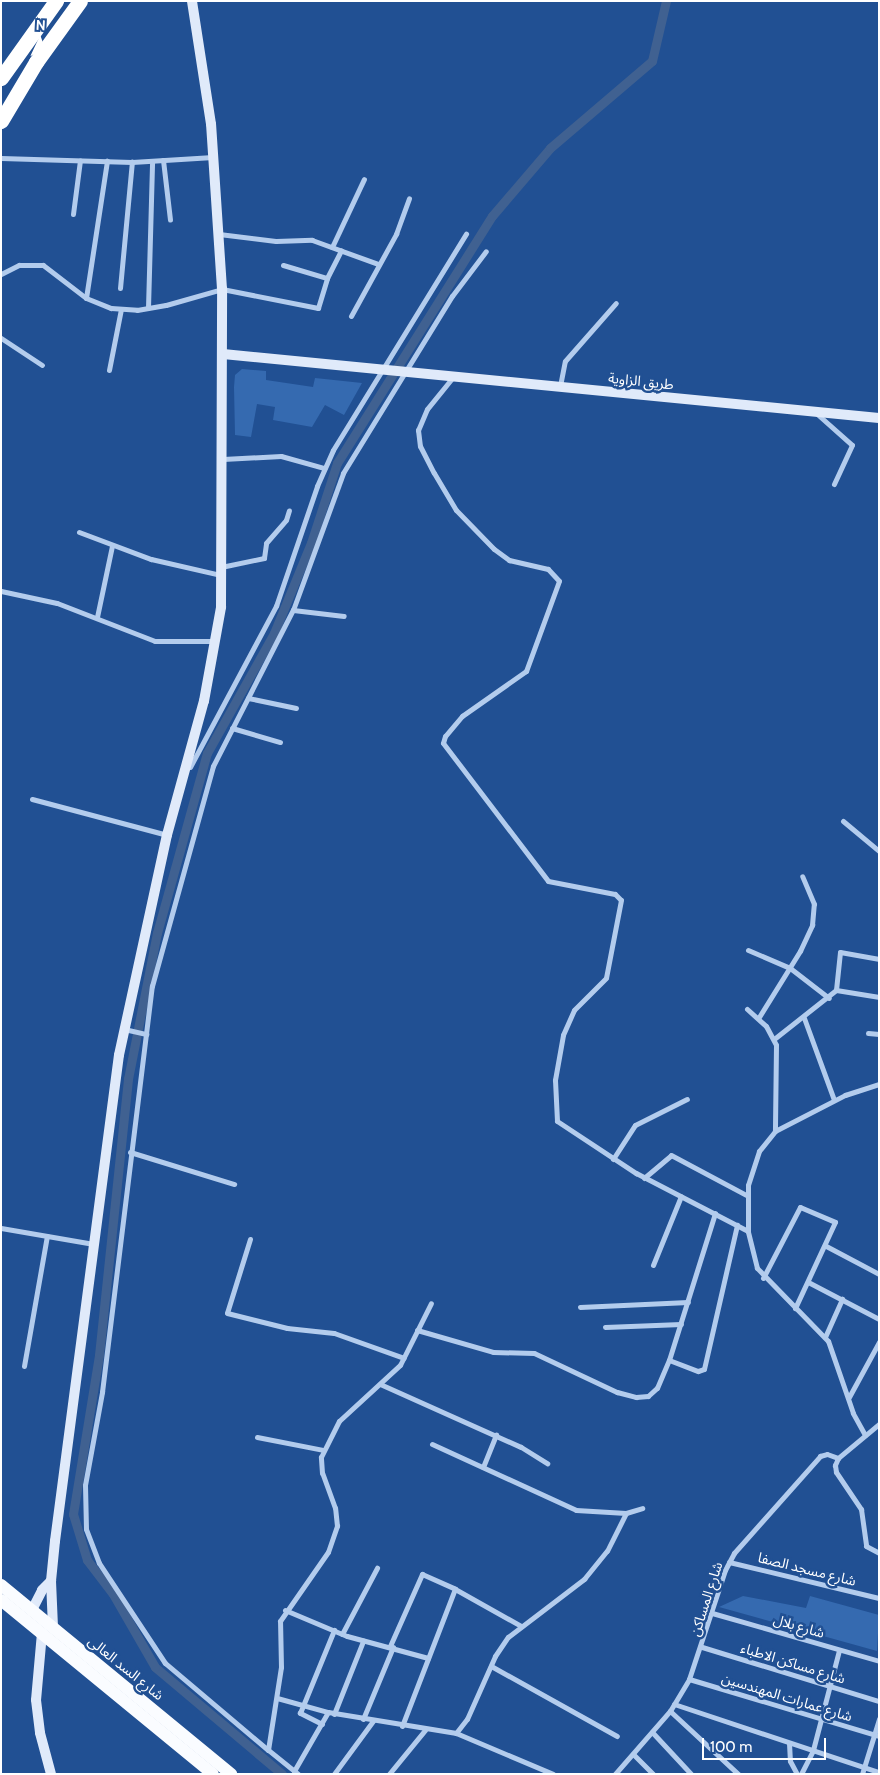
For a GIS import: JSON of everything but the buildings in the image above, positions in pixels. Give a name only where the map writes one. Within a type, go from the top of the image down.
[{"type":"highway","points":[[1,78],[56,1]]},
{"type":"highway","points":[[1,120],[36,62],[80,1]]},
{"type":"main road","name":"شارع السد العالى","points":[[1,1585],[32,1610],[47,1630]]},
{"type":"main road","name":"شارع السد العالى","points":[[1,1600],[47,1630],[150,1714],[231,1774]]},
{"type":"main road","name":"شارع السد العالى","points":[[150,1714],[213,1774]]},
{"type":"street","points":[[51,1774],[40,1733],[36,1700],[47,1630],[96,1244],[127,1030],[167,834],[217,641],[221,571],[223,459],[224,354],[222,289],[214,157],[192,1]]},
{"type":"street","points":[[1,158],[132,162],[214,157]]},
{"type":"street","points":[[74,214],[80,160]]},
{"type":"street","points":[[163,160],[170,220]]},
{"type":"street","points":[[86,298],[107,161]]},
{"type":"street","points":[[148,308],[152,161]]},
{"type":"street","points":[[120,288],[132,162]]},
{"type":"street","points":[[332,247],[364,179]]},
{"type":"street","points":[[351,316],[396,234],[409,198]]},
{"type":"street","points":[[219,234],[276,242],[304,238],[378,264]]},
{"type":"street","points":[[182,780],[276,606],[324,468],[466,234]]},
{"type":"street","points":[[1,274],[19,266],[43,265],[96,304],[120,308],[148,308],[222,289],[318,308],[327,278],[341,250]]},
{"type":"street","points":[[363,1641],[331,1713],[322,1724],[296,1772],[165,1663],[99,1563],[86,1530],[85,1485],[102,1392],[143,1034],[157,967],[208,780],[232,728],[293,610],[343,473],[402,373],[466,275],[486,251]]},
{"type":"street","points":[[283,265],[327,278]]},
{"type":"street","points":[[560,386],[564,361],[616,303]]},
{"type":"street","points":[[109,370],[120,308]]},
{"type":"street","points":[[1,338],[42,365]]},
{"type":"street","name":"طريق الزاوية","points":[[224,354],[402,373],[560,386],[879,418]]},
{"type":"street","points":[[453,377],[427,409],[418,430],[420,446],[434,474],[456,510],[494,549],[509,560],[548,569],[559,581],[526,671],[462,716],[445,736],[443,743],[548,881],[621,898],[609,969],[603,983],[581,1002],[568,1022],[560,1047],[554,1086],[559,1124],[578,1132],[613,1159],[644,1178],[748,1231]]},
{"type":"street","points":[[814,411],[852,444],[834,484]]},
{"type":"street","points":[[223,459],[282,456],[324,468]]},
{"type":"street","points":[[79,532],[112,546],[176,567],[221,571],[264,558],[266,543],[286,520],[289,510]]},
{"type":"street","points":[[97,617],[112,546]]},
{"type":"street","points":[[1,591],[38,598],[97,617],[155,641],[217,641]]},
{"type":"street","points":[[293,610],[344,616]]},
{"type":"street","points":[[248,698],[296,708]]},
{"type":"street","points":[[232,728],[280,742]]},
{"type":"street","points":[[32,799],[167,834]]},
{"type":"street","points":[[843,821],[879,851]]},
{"type":"street","points":[[759,1017],[810,932],[814,918],[812,895],[802,876]]},
{"type":"street","points":[[748,950],[790,968],[829,998]]},
{"type":"street","points":[[774,1040],[829,998],[836,990],[840,952],[879,959]]},
{"type":"street","points":[[836,990],[879,997]]},
{"type":"street","points":[[747,1009],[759,1017],[774,1040],[776,1131]]},
{"type":"street","points":[[804,1018],[834,1100]]},
{"type":"street","points":[[127,1030],[143,1034]]},
{"type":"street","points":[[868,1033],[879,1034]]},
{"type":"street","points":[[865,1435],[825,1337],[763,1278],[756,1268],[748,1231],[748,1196],[754,1161],[776,1131],[834,1100],[879,1084]]},
{"type":"street","points":[[613,1159],[635,1125],[687,1099]]},
{"type":"street","points":[[130,1152],[234,1184]]},
{"type":"street","points":[[644,1178],[671,1155],[748,1196]]},
{"type":"street","points":[[652,1265],[681,1196]]},
{"type":"street","points":[[763,1278],[801,1206],[835,1222],[826,1246],[795,1308]]},
{"type":"street","points":[[417,1330],[493,1352],[534,1353],[617,1392],[636,1397],[653,1393],[669,1360],[715,1213]]},
{"type":"street","points":[[669,1360],[698,1370],[704,1369],[737,1225]]},
{"type":"street","points":[[1,1228],[96,1244]]},
{"type":"street","points":[[24,1366],[47,1236]]},
{"type":"street","points":[[250,1239],[227,1313],[287,1328],[334,1333],[404,1358]]},
{"type":"street","points":[[826,1246],[879,1274]]},
{"type":"street","points":[[808,1282],[879,1319]]},
{"type":"street","points":[[825,1337],[842,1299]]},
{"type":"street","points":[[580,1307],[688,1302]]},
{"type":"street","points":[[268,1750],[282,1659],[279,1625],[286,1610],[319,1566],[337,1526],[335,1508],[322,1473],[323,1450],[339,1421],[380,1384],[404,1358],[431,1303]]},
{"type":"street","points":[[605,1327],[681,1324]]},
{"type":"street","points":[[849,1397],[879,1342]]},
{"type":"street","points":[[380,1384],[496,1436],[547,1463]]},
{"type":"street","points":[[879,1424],[838,1458],[836,1472],[863,1513],[866,1546],[879,1553]]},
{"type":"street","points":[[483,1467],[496,1436]]},
{"type":"street","points":[[257,1437],[323,1450]]},
{"type":"street","points":[[432,1444],[576,1510],[626,1513],[642,1508]]},
{"type":"street","name":"شارع المساكن","points":[[615,1774],[670,1711],[689,1679],[702,1647],[729,1562],[749,1535],[820,1456],[827,1454],[838,1458]]},
{"type":"street","points":[[456,1733],[467,1719],[491,1666],[508,1637],[584,1580],[607,1551],[626,1513]]},
{"type":"street","name":"شارع مسجد الصفا","points":[[729,1562],[879,1598]]},
{"type":"street","points":[[342,1634],[377,1568]]},
{"type":"street","points":[[362,1719],[420,1575],[455,1589],[521,1626]]},
{"type":"street","points":[[32,1610],[42,1590],[52,1581]]},
{"type":"street","points":[[402,1726],[455,1589]]},
{"type":"street","points":[[286,1610],[342,1634],[363,1641],[391,1646],[428,1658]]},
{"type":"street","name":"شارع بلال","points":[[712,1613],[878,1660]]},
{"type":"street","points":[[322,1724],[302,1716],[303,1706],[334,1630]]},
{"type":"street","name":"شارع مساكن الاطباء","points":[[702,1647],[879,1701]]},
{"type":"street","points":[[789,1743],[790,1761],[799,1774],[813,1750],[839,1650]]},
{"type":"street","points":[[491,1666],[617,1736]]},
{"type":"street","name":"شارع عمارات المهندسين","points":[[689,1679],[876,1736]]},
{"type":"street","points":[[277,1698],[331,1713],[425,1730],[456,1733],[554,1774]]},
{"type":"street","points":[[674,1704],[813,1750],[863,1771],[879,1772]]},
{"type":"street","points":[[670,1711],[738,1774]]},
{"type":"street","points":[[863,1771],[876,1736],[879,1719]]},
{"type":"street","points":[[334,1774],[373,1721]]},
{"type":"street","points":[[389,1774],[425,1730]]},
{"type":"street","points":[[652,1732],[691,1774]]},
{"type":"street","points":[[633,1754],[653,1774]]},
{"type":"shaded area","points":[[242,369],[266,371],[266,380],[313,387],[315,378],[362,383],[344,415],[325,405],[312,427],[273,420],[275,407],[257,404],[251,437],[235,435],[235,375]]},
{"type":"shaded area","points":[[743,1596],[806,1608],[810,1596],[879,1615],[877,1651],[719,1607]]},
{"type":"waterway","points":[[282,1774],[155,1667],[113,1594],[87,1560],[73,1514],[99,1355],[128,1079],[157,933],[207,753],[274,633],[311,543],[337,463],[492,216],[550,148],[652,61],[666,1]]}]
